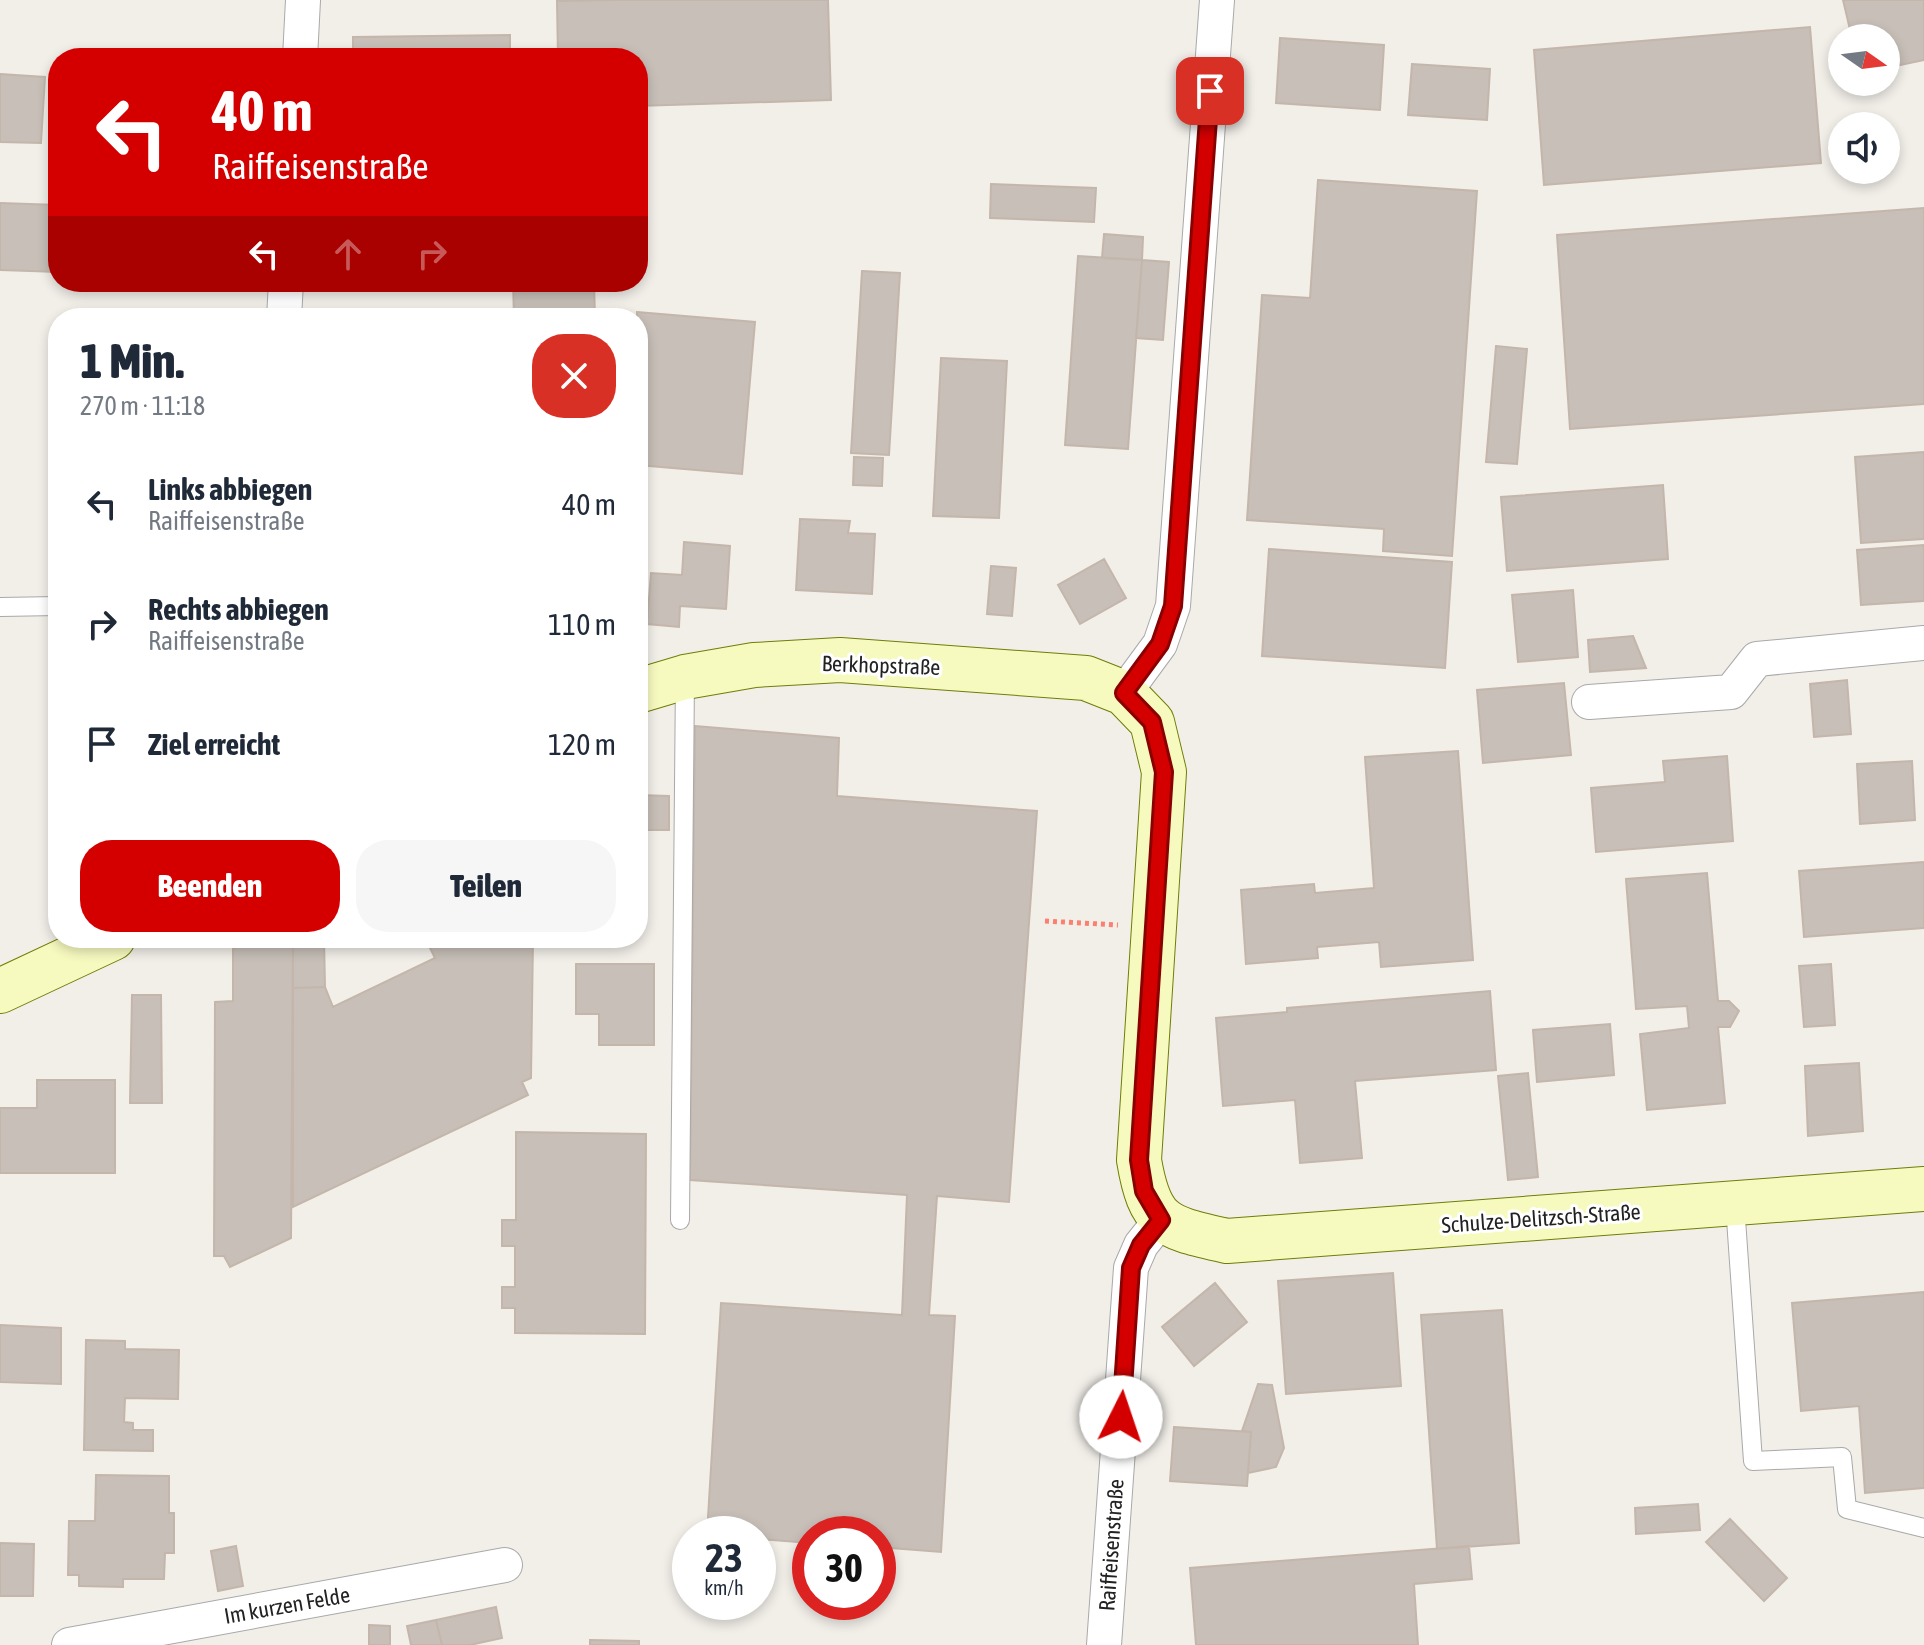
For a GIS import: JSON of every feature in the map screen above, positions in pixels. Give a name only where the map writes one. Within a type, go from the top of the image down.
[{"type":"main road","name":"Berkhopstraße","points":[[648,688],[685,677],[754,665],[840,660],[1086,678],[1124,693]]},
{"type":"main road","points":[[1124,693],[1152,722],[1164,772],[1139,1160],[1144,1191],[1161,1220]]},
{"type":"main road","points":[[0,991],[92,948]]},
{"type":"main road","name":"Schulze-Delitzsch-Straße","points":[[1161,1220],[1183,1231],[1227,1241],[1924,1189]]},
{"type":"street","points":[[301,48],[303,0]]},
{"type":"street","points":[[1124,693],[1160,644],[1173,606],[1217,0]]},
{"type":"street","points":[[1589,702],[1731,692],[1757,659],[1924,643]]},
{"type":"street","name":"Raiffeisenstraße","points":[[1104,1645],[1131,1268],[1141,1245],[1161,1220]]},
{"type":"street","name":"Im kurzen Felde","points":[[69,1645],[505,1565]]},
{"type":"lane","points":[[2,606],[48,606]]},
{"type":"lane","points":[[680,1220],[685,677]]},
{"type":"lane","points":[[1735,1205],[1753,1461],[1842,1457],[1847,1509],[1924,1528]]},
{"type":"path","points":[[1045,921],[1155,927]]},
{"type":"building","points":[[828,0],[831,100],[648,106],[648,48],[558,48],[557,1]]},
{"type":"building","points":[[1843,0],[1924,0],[1924,60],[1900,65],[1900,24],[1849,24]]},
{"type":"building","points":[[1810,27],[1821,163],[1544,185],[1534,50]]},
{"type":"building","points":[[510,35],[510,48],[353,48],[353,37]]},
{"type":"building","points":[[1280,38],[1384,45],[1380,110],[1276,103]]},
{"type":"building","points":[[1412,64],[1490,69],[1487,120],[1408,115]]},
{"type":"building","points":[[0,74],[45,77],[41,143],[0,142]]},
{"type":"building","points":[[1318,180],[1477,191],[1452,556],[1383,551],[1384,529],[1247,520],[1262,295],[1310,298]]},
{"type":"building","points":[[991,184],[1096,188],[1094,222],[990,218]]},
{"type":"building","points":[[0,203],[48,205],[48,272],[0,270]]},
{"type":"building","points":[[1924,208],[1924,404],[1570,429],[1557,235]]},
{"type":"building","points":[[1104,234],[1143,237],[1142,260],[1102,258]]},
{"type":"building","points":[[1078,256],[1142,260],[1128,449],[1065,445]]},
{"type":"building","points":[[1142,260],[1169,262],[1163,340],[1136,338]]},
{"type":"building","points":[[862,271],[900,273],[889,455],[851,453]]},
{"type":"building","points":[[513,292],[594,292],[595,308],[514,308]]},
{"type":"building","points":[[648,313],[755,322],[742,474],[648,466]]},
{"type":"building","points":[[1496,346],[1527,349],[1517,464],[1486,462]]},
{"type":"building","points":[[941,358],[1007,361],[999,518],[933,516]]},
{"type":"building","points":[[1924,452],[1924,539],[1861,543],[1855,457]]},
{"type":"building","points":[[854,457],[883,458],[882,486],[853,485]]},
{"type":"building","points":[[1663,485],[1668,559],[1507,571],[1501,497]]},
{"type":"building","points":[[800,519],[850,521],[848,533],[875,534],[872,594],[796,590]]},
{"type":"building","points":[[684,542],[730,546],[726,609],[680,606],[679,627],[648,624],[651,573],[682,575]]},
{"type":"building","points":[[1924,545],[1924,601],[1861,605],[1857,550]]},
{"type":"building","points":[[1269,549],[1452,562],[1445,668],[1262,656]]},
{"type":"building","points":[[1104,559],[1126,598],[1080,624],[1058,585]]},
{"type":"building","points":[[991,566],[1016,568],[1012,616],[987,614]]},
{"type":"building","points":[[1573,590],[1578,657],[1518,662],[1512,595]]},
{"type":"building","points":[[1633,636],[1646,668],[1590,672],[1588,640]]},
{"type":"building","points":[[1847,680],[1851,734],[1814,737],[1810,684]]},
{"type":"building","points":[[1564,683],[1571,755],[1483,763],[1477,690]]},
{"type":"building","points":[[695,726],[839,738],[837,796],[1037,811],[1009,1202],[937,1196],[929,1315],[955,1316],[941,1552],[896,1548],[896,1516],[792,1516],[792,1542],[776,1540],[776,1516],[708,1516],[721,1303],[902,1315],[907,1195],[690,1180]]},
{"type":"building","points":[[1458,751],[1473,960],[1381,967],[1379,942],[1317,947],[1318,958],[1246,964],[1241,890],[1314,884],[1315,893],[1374,888],[1365,757]]},
{"type":"building","points":[[1727,756],[1733,841],[1596,852],[1591,788],[1665,782],[1663,761]]},
{"type":"building","points":[[1912,761],[1915,820],[1860,824],[1857,764]]},
{"type":"building","points":[[648,795],[669,796],[669,830],[648,830]]},
{"type":"building","points":[[1924,862],[1924,928],[1804,937],[1799,871]]},
{"type":"building","points":[[1707,873],[1718,1001],[1729,1001],[1739,1011],[1730,1027],[1718,1027],[1725,1103],[1647,1110],[1640,1034],[1689,1028],[1687,1006],[1636,1009],[1626,879]]},
{"type":"building","points":[[293,948],[291,1238],[230,1267],[224,1256],[214,1256],[215,1002],[233,1001],[233,949]]},
{"type":"building","points":[[293,948],[324,948],[325,987],[293,988]]},
{"type":"building","points":[[430,948],[533,948],[531,1078],[522,1082],[528,1095],[293,1207],[293,988],[325,987],[333,1007],[435,958]]},
{"type":"building","points":[[576,964],[654,964],[654,1045],[599,1045],[599,1014],[576,1014]]},
{"type":"building","points":[[1831,964],[1835,1025],[1804,1027],[1799,966]]},
{"type":"building","points":[[1490,991],[1496,1070],[1355,1081],[1362,1158],[1300,1163],[1295,1100],[1223,1106],[1216,1018],[1287,1012],[1287,1008]]},
{"type":"building","points":[[132,995],[161,995],[162,1103],[130,1103]]},
{"type":"building","points":[[1610,1024],[1614,1075],[1537,1082],[1533,1030]]},
{"type":"building","points":[[1859,1063],[1863,1131],[1808,1136],[1805,1066]]},
{"type":"building","points":[[1528,1073],[1538,1177],[1508,1180],[1498,1076]]},
{"type":"building","points":[[37,1080],[115,1080],[115,1173],[0,1173],[0,1108],[37,1108]]},
{"type":"building","points":[[516,1132],[646,1134],[645,1334],[515,1333],[515,1308],[502,1308],[502,1287],[515,1287],[515,1246],[502,1246],[502,1220],[516,1220]]},
{"type":"building","points":[[1393,1273],[1401,1386],[1286,1394],[1278,1281]]},
{"type":"building","points":[[1215,1283],[1247,1322],[1194,1366],[1162,1327]]},
{"type":"building","points":[[1924,1292],[1924,1488],[1865,1493],[1859,1406],[1801,1411],[1792,1303]]},
{"type":"building","points":[[1502,1310],[1519,1543],[1437,1549],[1421,1315]]},
{"type":"building","points":[[0,1325],[61,1328],[61,1384],[0,1382]]},
{"type":"building","points":[[86,1340],[125,1341],[125,1349],[179,1350],[178,1399],[125,1398],[124,1422],[133,1423],[133,1430],[153,1430],[153,1451],[84,1450]]},
{"type":"building","points":[[1258,1384],[1272,1385],[1284,1448],[1276,1467],[1248,1473],[1251,1432],[1242,1431]]},
{"type":"building","points":[[1174,1427],[1251,1432],[1247,1486],[1170,1481]]},
{"type":"building","points":[[96,1475],[169,1476],[169,1513],[174,1513],[174,1553],[165,1553],[164,1579],[123,1579],[123,1587],[79,1586],[79,1575],[68,1575],[69,1521],[95,1521]]},
{"type":"building","points":[[1698,1504],[1700,1530],[1636,1534],[1635,1508]]},
{"type":"building","points":[[1730,1519],[1787,1578],[1764,1601],[1706,1542]]},
{"type":"building","points":[[0,1543],[34,1544],[33,1596],[0,1596]]},
{"type":"building","points":[[236,1546],[243,1586],[218,1591],[211,1551]]},
{"type":"building","points":[[1469,1546],[1472,1579],[1414,1584],[1418,1645],[1196,1645],[1190,1568]]},
{"type":"building","points":[[496,1607],[502,1638],[470,1645],[442,1645],[436,1620]]},
{"type":"building","points":[[436,1620],[442,1645],[411,1645],[407,1626]]},
{"type":"building","points":[[369,1625],[390,1626],[390,1645],[369,1645]]},
{"type":"building","points":[[590,1640],[639,1641],[639,1645],[590,1645]]},
{"type":"route","points":[[1121,1417],[1131,1268],[1141,1245],[1161,1220],[1144,1191],[1139,1160],[1164,772],[1152,722],[1124,693],[1160,644],[1173,606],[1210,91]]}]
